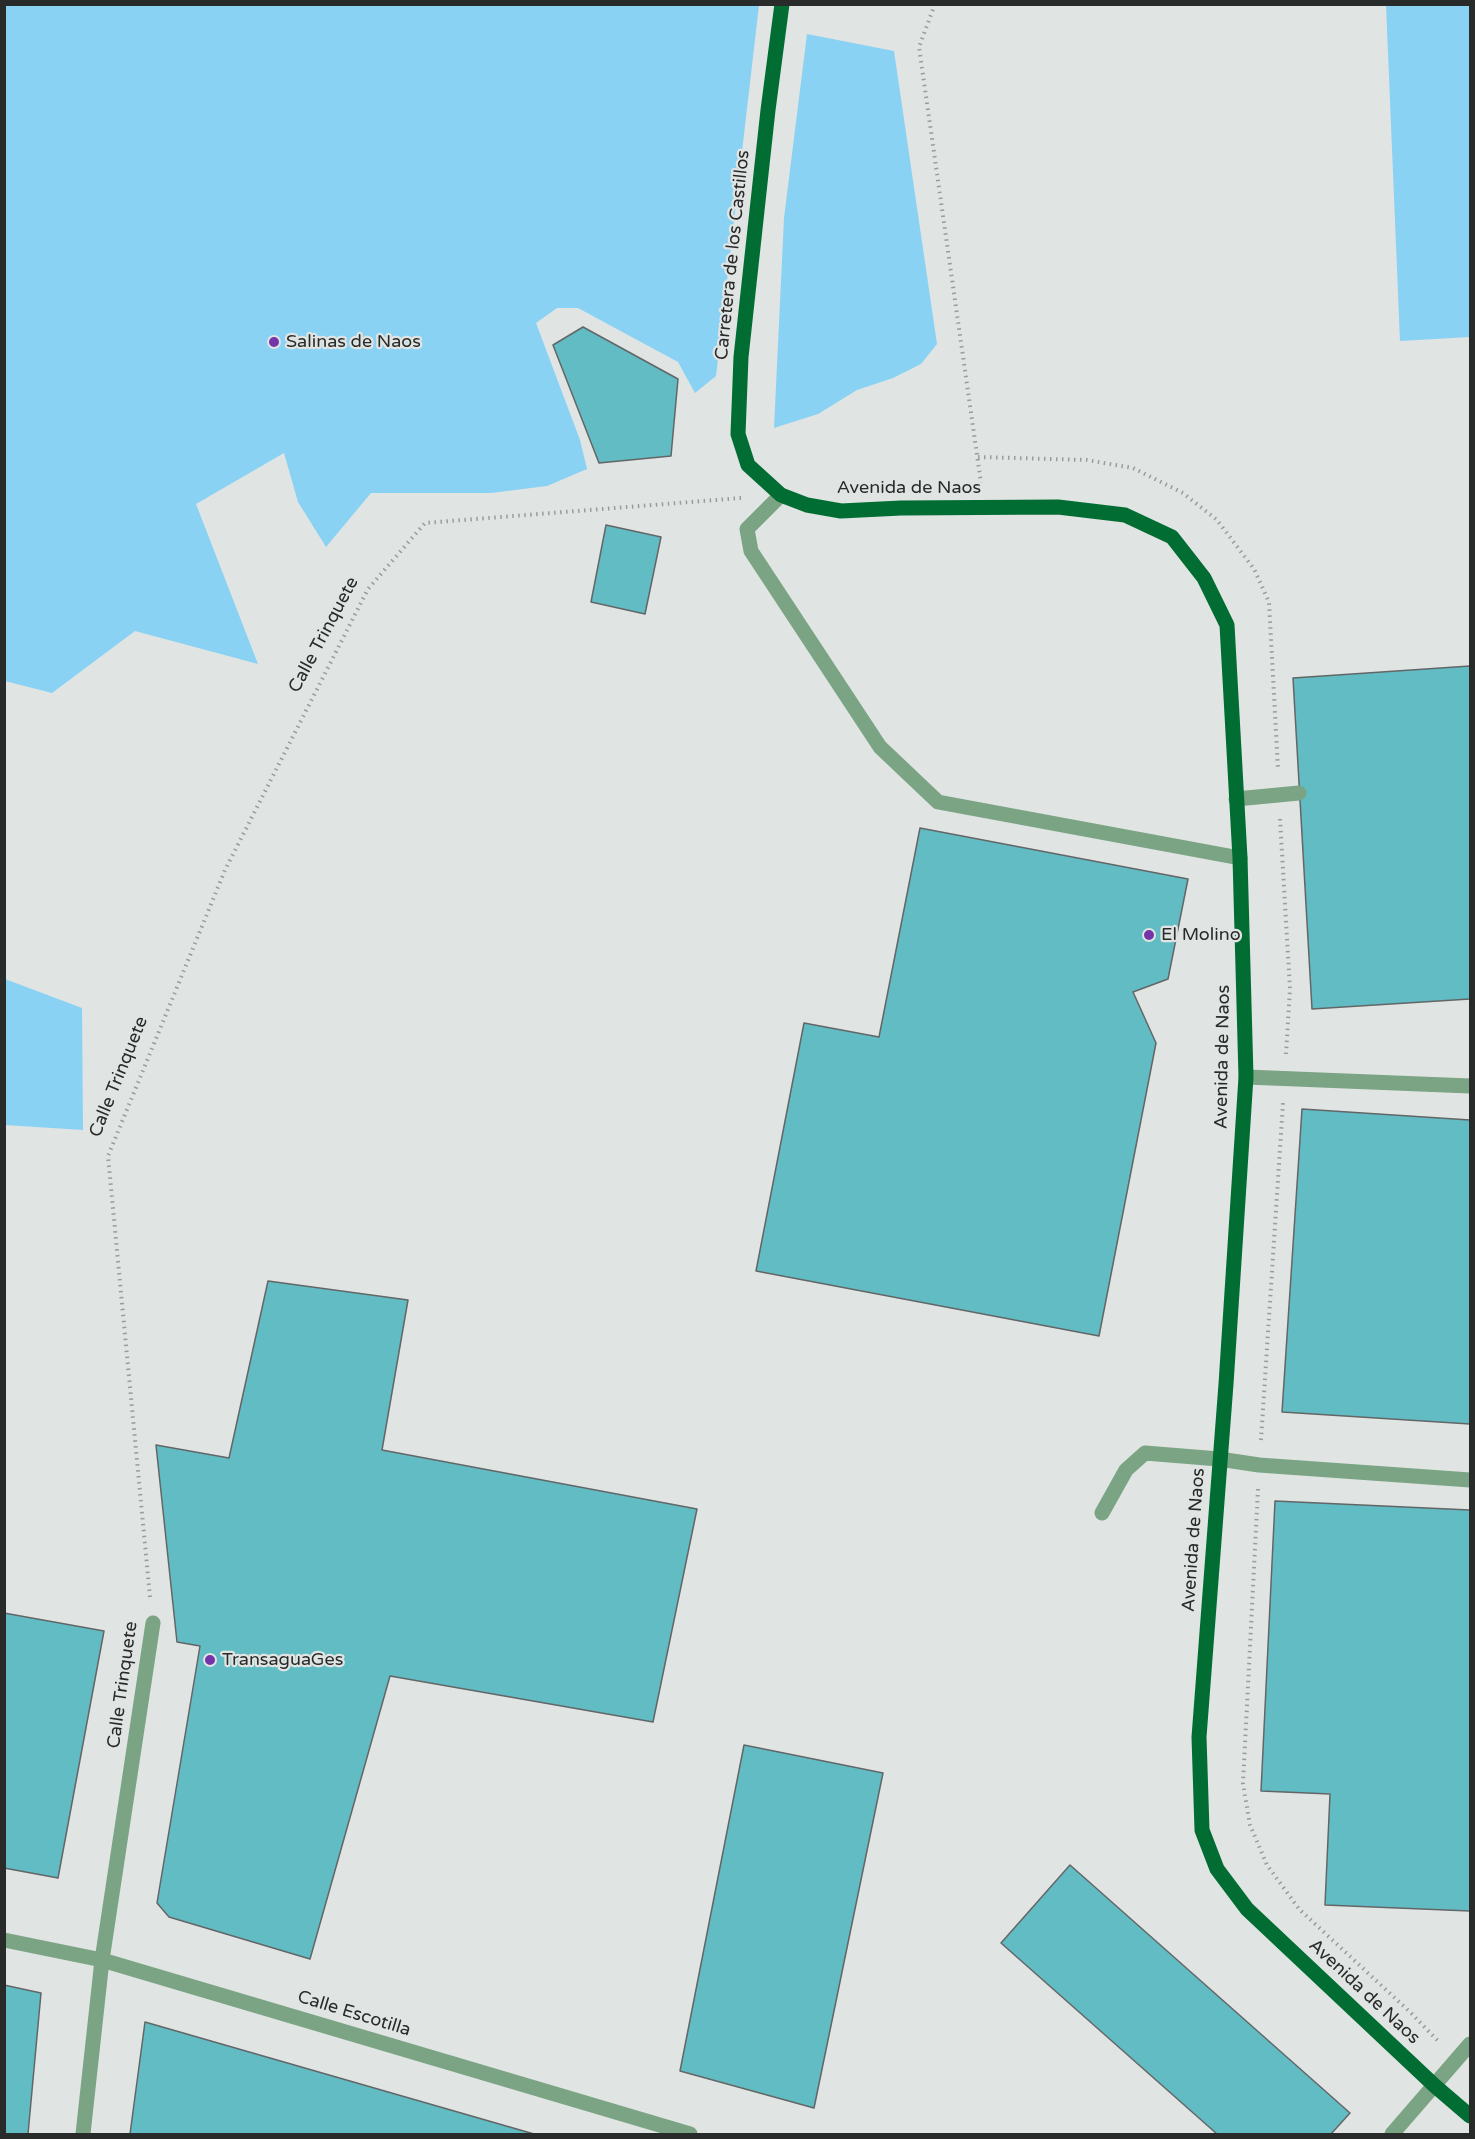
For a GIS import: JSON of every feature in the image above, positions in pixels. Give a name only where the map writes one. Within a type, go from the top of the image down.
[{"type":"main road","name":"Carretera de los Castillos","points":[[781,495],[748,465],[738,434],[741,357],[782,4]]},
{"type":"main road","name":"Avenida de Naos","points":[[781,495],[807,505],[841,511],[901,508],[1058,507],[1125,515],[1172,537],[1204,578],[1227,625],[1240,858],[1246,1077],[1199,1737],[1202,1830],[1217,1869],[1247,1909],[1435,2086],[1470,2116]]},
{"type":"street","points":[[781,495],[747,529],[751,550],[880,747],[938,802],[1240,858]]},
{"type":"street","points":[[1236,799],[1299,793]]},
{"type":"street","points":[[1246,1077],[1470,1086]]},
{"type":"street","points":[[1102,1513],[1126,1470],[1145,1453],[1220,1459],[1259,1465],[1470,1480]]},
{"type":"street","name":"Calle Trinquete","points":[[83,2134],[102,1960],[153,1623]]},
{"type":"street","name":"Calle Escotilla","points":[[4,1940],[102,1960],[690,2134]]},
{"type":"street","points":[[1392,2134],[1470,2044]]},
{"type":"path","points":[[935,4],[919,47],[984,507]]},
{"type":"path","name":"Calle Trinquete","points":[[153,1623],[108,1155],[225,870],[368,589],[425,523],[781,495]]},
{"type":"water","name":"Salinas de Naos","points":[[4,5],[759,5],[716,376],[695,393],[678,362],[578,308],[557,308],[536,323],[580,440],[587,469],[547,486],[491,493],[371,493],[326,547],[298,502],[284,453],[196,504],[258,664],[135,631],[52,693],[5,681]]},
{"type":"water","points":[[1386,5],[1470,5],[1470,337],[1400,341]]},
{"type":"water","points":[[807,34],[894,51],[937,344],[921,364],[893,378],[857,390],[818,414],[774,428],[784,218]]},
{"type":"water","points":[[5,979],[82,1008],[83,1130],[5,1125]]},
{"type":"building","points":[[583,327],[678,379],[671,456],[599,463],[553,345]]},
{"type":"building","points":[[606,525],[661,537],[645,614],[591,602]]},
{"type":"building","points":[[1470,666],[1470,999],[1312,1009],[1293,678]]},
{"type":"building","points":[[920,828],[1188,879],[1168,979],[1133,992],[1156,1043],[1099,1336],[756,1271],[804,1023],[879,1037]]},
{"type":"building","points":[[1302,1109],[1470,1120],[1470,1424],[1282,1412]]},
{"type":"building","points":[[268,1281],[408,1300],[382,1450],[697,1509],[653,1722],[390,1676],[310,1959],[169,1917],[157,1903],[200,1646],[177,1642],[156,1445],[229,1458]]},
{"type":"building","points":[[1275,1501],[1470,1510],[1470,1911],[1325,1905],[1330,1794],[1261,1791]]},
{"type":"building","points":[[4,1613],[104,1631],[58,1878],[4,1868]]},
{"type":"building","points":[[744,1745],[883,1773],[814,2108],[680,2071]]},
{"type":"building","points":[[1070,1865],[1350,2113],[1331,2134],[1217,2134],[1001,1943]]},
{"type":"building","points":[[4,1985],[41,1993],[28,2134],[4,2134]]},
{"type":"building","points":[[145,2022],[534,2134],[130,2134]]},
{"type":"place","name":"Salinas de Naos","points":[[274,342]]},
{"type":"place","name":"El Molino","points":[[1149,935]]},
{"type":"place","name":"TransaguaGes","points":[[210,1660]]}]
